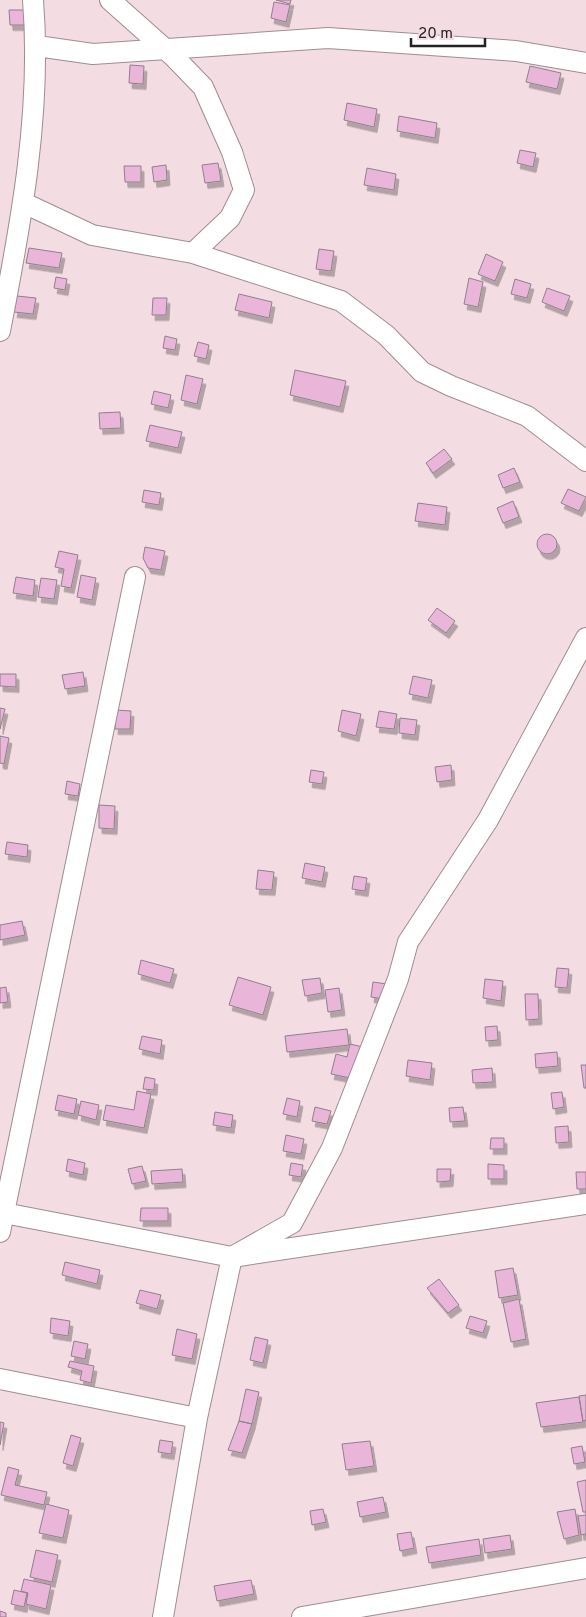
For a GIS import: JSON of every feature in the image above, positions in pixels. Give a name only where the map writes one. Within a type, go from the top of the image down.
[{"type":"street","points":[[0,331],[24,203],[37,46],[33,0]]},
{"type":"street","points":[[110,0],[167,50],[203,87],[232,152],[244,190],[230,218],[192,253]]},
{"type":"street","points":[[37,46],[93,54],[328,38],[516,51],[586,63]]},
{"type":"street","points":[[24,203],[92,235],[192,253],[340,301],[386,335],[422,372],[451,386],[527,416],[586,461]]},
{"type":"street","points":[[0,1232],[135,577]]},
{"type":"street","points":[[163,1617],[197,1418],[232,1257],[292,1223],[332,1148],[398,979],[408,942],[488,820],[586,638]]},
{"type":"street","points":[[4,1213],[232,1257],[586,1204]]},
{"type":"street","points":[[0,1379],[197,1418]]},
{"type":"street","points":[[302,1617],[586,1568]]},
{"type":"building","points":[[276,0],[291,0],[290,4]]},
{"type":"building","points":[[274,2],[290,5],[286,22],[271,18]]},
{"type":"building","points":[[9,10],[31,10],[31,25],[10,25]]},
{"type":"building","points":[[130,65],[144,66],[143,84],[129,83]]},
{"type":"building","points":[[530,66],[561,73],[557,89],[526,82]]},
{"type":"building","points":[[347,103],[377,109],[374,127],[344,120]]},
{"type":"building","points":[[399,116],[437,123],[435,138],[397,131]]},
{"type":"building","points":[[520,150],[536,153],[533,167],[517,163]]},
{"type":"building","points":[[218,163],[221,181],[205,183],[202,165]]},
{"type":"building","points":[[166,165],[167,180],[154,182],[152,167]]},
{"type":"building","points":[[124,166],[141,166],[141,182],[125,182]]},
{"type":"building","points":[[367,168],[396,174],[394,190],[364,185]]},
{"type":"building","points":[[29,248],[62,253],[59,268],[26,263]]},
{"type":"building","points":[[319,249],[334,251],[331,271],[316,269]]},
{"type":"building","points":[[486,254],[503,262],[495,281],[478,274]]},
{"type":"building","points":[[56,277],[67,279],[65,290],[54,288]]},
{"type":"building","points":[[469,278],[483,282],[478,307],[464,304]]},
{"type":"building","points":[[515,279],[531,284],[527,298],[511,294]]},
{"type":"building","points":[[547,288],[570,296],[564,311],[542,302]]},
{"type":"building","points":[[239,294],[272,302],[269,318],[235,310]]},
{"type":"building","points":[[17,296],[36,298],[33,314],[14,312]]},
{"type":"building","points":[[153,298],[167,298],[166,315],[152,315]]},
{"type":"building","points":[[165,336],[177,339],[175,350],[163,348]]},
{"type":"building","points":[[198,342],[209,345],[206,359],[194,356]]},
{"type":"building","points":[[295,370],[346,381],[340,407],[290,395]]},
{"type":"building","points":[[186,375],[203,379],[197,404],[181,400]]},
{"type":"building","points":[[154,391],[171,395],[168,408],[151,404]]},
{"type":"building","points":[[120,412],[121,428],[100,429],[99,413]]},
{"type":"building","points":[[150,425],[182,432],[178,448],[146,441]]},
{"type":"building","points":[[444,449],[452,459],[433,473],[426,463]]},
{"type":"building","points":[[514,468],[520,482],[503,488],[498,475]]},
{"type":"building","points":[[568,489],[586,497],[579,511],[561,503]]},
{"type":"building","points":[[144,490],[161,493],[159,505],[142,502]]},
{"type":"building","points":[[513,501],[519,517],[503,523],[497,508]]},
{"type":"building","points":[[418,503],[447,507],[445,525],[415,521]]},
{"type":"building","points":[[547,534],[554,537],[557,544],[554,551],[547,554],[540,551],[537,544],[540,537]]},
{"type":"building","points":[[145,547],[165,551],[161,570],[148,568],[143,558]]},
{"type":"building","points":[[59,551],[78,555],[71,588],[61,586],[64,569],[55,567]]},
{"type":"building","points":[[81,575],[96,578],[92,600],[77,597]]},
{"type":"building","points":[[16,577],[35,580],[33,596],[13,593]]},
{"type":"building","points":[[41,578],[57,580],[54,599],[38,597]]},
{"type":"building","points":[[437,608],[455,621],[446,633],[428,620]]},
{"type":"building","points":[[83,672],[85,686],[65,689],[62,675]]},
{"type":"building","points":[[0,674],[16,674],[16,687],[0,686]]},
{"type":"building","points":[[413,676],[432,680],[428,698],[409,694]]},
{"type":"building","points":[[0,708],[5,709],[0,729]]},
{"type":"building","points":[[116,710],[131,711],[130,729],[115,729]]},
{"type":"building","points":[[342,710],[361,714],[356,736],[338,731]]},
{"type":"building","points":[[379,711],[397,714],[394,729],[376,727]]},
{"type":"building","points":[[400,718],[417,720],[415,735],[399,733]]},
{"type":"building","points":[[0,736],[9,738],[4,764],[0,763]]},
{"type":"building","points":[[451,765],[452,780],[437,782],[435,767]]},
{"type":"building","points":[[311,770],[324,772],[322,784],[309,782]]},
{"type":"building","points":[[67,781],[80,784],[78,796],[65,794]]},
{"type":"building","points":[[99,805],[115,806],[114,829],[99,828]]},
{"type":"building","points":[[7,842],[28,845],[27,857],[5,854]]},
{"type":"building","points":[[305,863],[325,867],[322,882],[302,878]]},
{"type":"building","points":[[258,870],[274,872],[272,890],[256,889]]},
{"type":"building","points":[[354,876],[367,878],[365,891],[352,889]]},
{"type":"building","points":[[22,921],[25,935],[0,940],[0,925]]},
{"type":"building","points":[[141,960],[174,969],[170,983],[138,974]]},
{"type":"building","points":[[557,968],[569,969],[567,988],[555,987]]},
{"type":"building","points":[[238,977],[271,987],[263,1015],[229,1005]]},
{"type":"building","points":[[320,978],[322,993],[305,996],[302,980]]},
{"type":"building","points":[[485,979],[503,981],[501,1001],[483,998]]},
{"type":"building","points":[[373,982],[387,984],[385,999],[371,997]]},
{"type":"building","points":[[6,987],[8,1002],[0,1003],[0,988]]},
{"type":"building","points":[[339,988],[342,1010],[328,1012],[325,990]]},
{"type":"building","points":[[525,994],[538,994],[539,1019],[526,1020]]},
{"type":"building","points":[[497,1026],[498,1040],[486,1041],[485,1027]]},
{"type":"building","points":[[347,1029],[349,1045],[287,1052],[285,1036]]},
{"type":"building","points":[[142,1036],[162,1040],[160,1054],[139,1049]]},
{"type":"building","points":[[350,1044],[363,1047],[355,1079],[331,1074],[336,1054],[347,1057]]},
{"type":"building","points":[[557,1052],[558,1066],[536,1068],[535,1054]]},
{"type":"building","points":[[408,1060],[432,1063],[430,1080],[406,1076]]},
{"type":"building","points":[[581,1065],[586,1065],[586,1088],[584,1088]]},
{"type":"building","points":[[492,1068],[493,1082],[473,1083],[472,1070]]},
{"type":"building","points":[[145,1077],[155,1079],[154,1090],[143,1089]]},
{"type":"building","points":[[137,1091],[151,1094],[144,1128],[103,1120],[106,1105],[134,1110]]},
{"type":"building","points":[[562,1092],[564,1107],[553,1109],[551,1093]]},
{"type":"building","points":[[58,1095],[77,1099],[74,1114],[55,1110]]},
{"type":"building","points":[[287,1098],[300,1101],[297,1117],[283,1114]]},
{"type":"building","points":[[81,1101],[99,1105],[96,1120],[78,1115]]},
{"type":"building","points":[[315,1107],[331,1111],[327,1124],[312,1121]]},
{"type":"building","points":[[463,1107],[465,1121],[450,1122],[449,1108]]},
{"type":"building","points":[[215,1112],[233,1115],[231,1128],[213,1125]]},
{"type":"building","points":[[568,1126],[569,1142],[556,1143],[555,1127]]},
{"type":"building","points":[[286,1135],[304,1139],[301,1154],[283,1151]]},
{"type":"building","points":[[491,1138],[504,1138],[504,1149],[490,1149]]},
{"type":"building","points":[[68,1159],[85,1163],[83,1175],[66,1171]]},
{"type":"building","points":[[291,1163],[303,1165],[301,1177],[289,1175]]},
{"type":"building","points":[[488,1164],[504,1165],[504,1179],[488,1179]]},
{"type":"building","points":[[142,1166],[146,1181],[132,1184],[128,1169]]},
{"type":"building","points":[[182,1169],[183,1182],[152,1184],[151,1171]]},
{"type":"building","points":[[437,1169],[451,1169],[450,1181],[437,1182]]},
{"type":"building","points":[[576,1172],[586,1172],[586,1189],[577,1189]]},
{"type":"building","points":[[141,1208],[168,1208],[168,1221],[140,1221]]},
{"type":"building","points":[[65,1262],[100,1270],[97,1284],[62,1275]]},
{"type":"building","points":[[513,1268],[518,1295],[499,1298],[495,1271]]},
{"type":"building","points":[[439,1279],[459,1305],[448,1313],[427,1288]]},
{"type":"building","points":[[140,1290],[161,1295],[157,1309],[136,1303]]},
{"type":"building","points":[[519,1299],[526,1339],[511,1342],[503,1303]]},
{"type":"building","points":[[470,1316],[487,1321],[483,1333],[466,1328]]},
{"type":"building","points":[[51,1318],[70,1321],[68,1336],[50,1333]]},
{"type":"building","points":[[177,1329],[197,1334],[192,1359],[172,1355]]},
{"type":"building","points":[[255,1337],[268,1340],[263,1363],[250,1360]]},
{"type":"building","points":[[74,1341],[88,1344],[85,1359],[71,1356]]},
{"type":"building","points":[[70,1361],[94,1366],[91,1383],[80,1380],[82,1371],[68,1367]]},
{"type":"building","points":[[246,1389],[259,1392],[252,1424],[239,1421]]},
{"type":"building","points":[[586,1395],[586,1420],[583,1421],[579,1396]]},
{"type":"building","points":[[579,1397],[583,1422],[541,1427],[536,1403]]},
{"type":"building","points":[[239,1421],[252,1424],[242,1453],[228,1450]]},
{"type":"building","points":[[0,1422],[4,1423],[0,1445]]},
{"type":"building","points":[[71,1435],[81,1438],[73,1466],[63,1463]]},
{"type":"building","points":[[160,1440],[173,1442],[171,1454],[158,1452]]},
{"type":"building","points":[[370,1441],[374,1466],[346,1470],[342,1444]]},
{"type":"building","points":[[582,1446],[585,1462],[574,1464],[571,1448]]},
{"type":"building","points":[[8,1467],[19,1470],[15,1485],[47,1492],[44,1505],[1,1495]]},
{"type":"building","points":[[586,1480],[586,1512],[583,1512],[577,1482]]},
{"type":"building","points":[[383,1497],[386,1512],[360,1517],[357,1502]]},
{"type":"building","points":[[46,1504],[69,1510],[63,1538],[39,1533]]},
{"type":"building","points":[[323,1509],[326,1522],[312,1525],[310,1511]]},
{"type":"building","points":[[575,1509],[579,1535],[564,1539],[557,1512]]},
{"type":"building","points":[[586,1515],[586,1534],[581,1535],[578,1516]]},
{"type":"building","points":[[411,1532],[414,1548],[400,1551],[397,1534]]},
{"type":"building","points":[[510,1535],[512,1549],[485,1553],[483,1539]]},
{"type":"building","points":[[479,1539],[481,1555],[429,1563],[426,1547]]},
{"type":"building","points":[[36,1550],[58,1555],[52,1582],[30,1577]]},
{"type":"building","points":[[24,1579],[51,1585],[46,1609],[26,1604],[28,1593],[21,1591]]},
{"type":"building","points":[[251,1580],[254,1594],[217,1601],[214,1586]]},
{"type":"building","points":[[14,1590],[27,1593],[24,1607],[11,1604]]},
{"type":"building","points":[[0,1611],[6,1613],[6,1617],[0,1617]]}]
